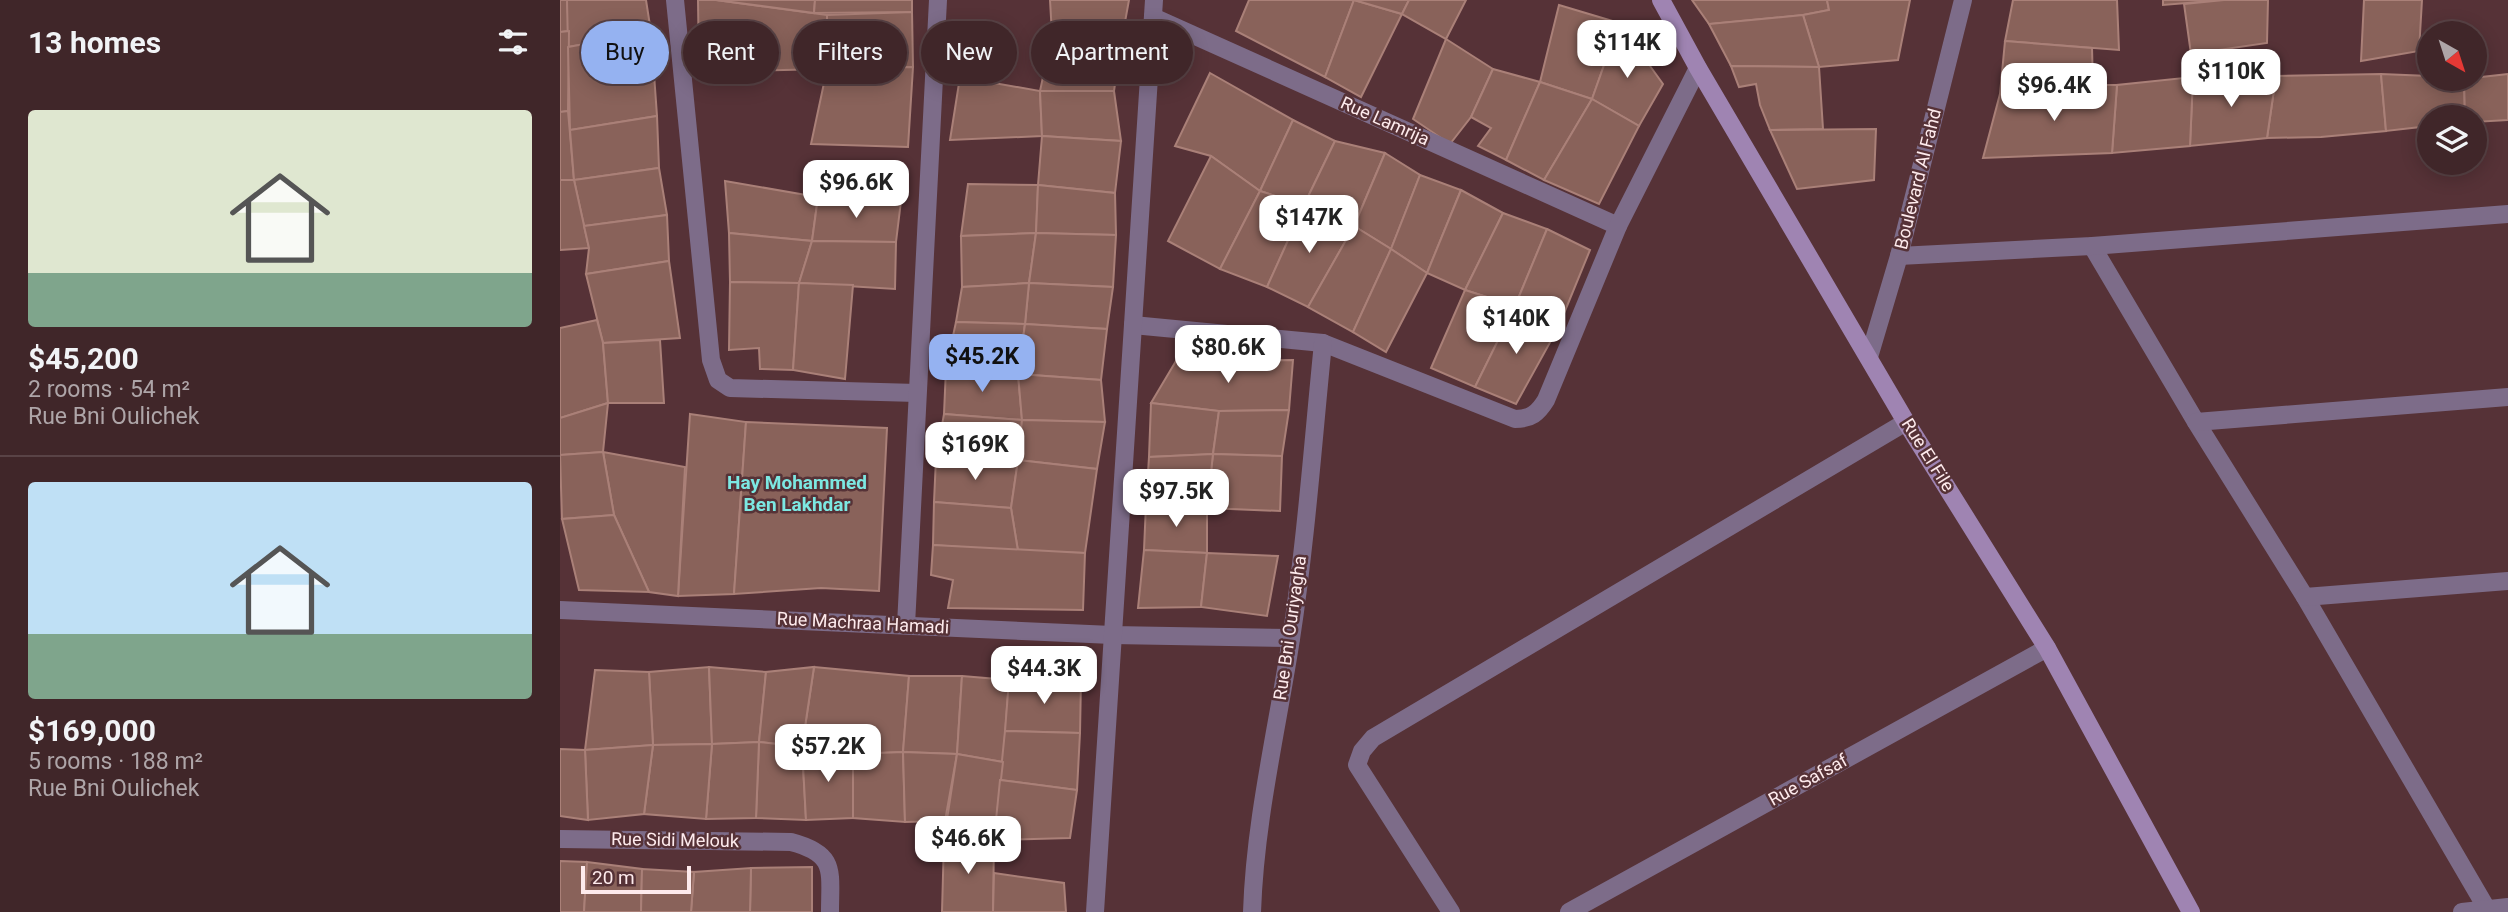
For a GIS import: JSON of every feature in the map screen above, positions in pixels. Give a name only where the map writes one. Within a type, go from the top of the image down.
[{"type":"street","points":[[674,0],[711,360],[718,380],[730,388],[916,393]]},
{"type":"street","points":[[906,625],[938,0]]},
{"type":"street","name":"Rue El File","points":[[1661,0],[1906,422],[2048,648],[2190,912]]},
{"type":"street","name":"Boulevard Al Fahd","points":[[1869,357],[1899,256],[1963,0]]},
{"type":"street","points":[[1095,912],[1153,8]]},
{"type":"street","name":"Rue Lamrija","points":[[1153,8],[1618,226]]},
{"type":"street","points":[[1133,325],[1323,344],[1516,419],[1534,416],[1546,400],[1618,226],[1699,68]]},
{"type":"street","points":[[1899,256],[2092,246],[2508,215]]},
{"type":"street","points":[[2092,246],[2196,422],[2305,597],[2487,909]]},
{"type":"street","name":"Rue Bni Ouriyagha","points":[[1252,912],[1254,870],[1291,638],[1323,344]]},
{"type":"street","points":[[2196,422],[2508,397]]},
{"type":"street","points":[[1451,912],[1357,765],[1366,745],[1385,731],[1906,422]]},
{"type":"street","points":[[2305,597],[2508,580]]},
{"type":"street","name":"Rue Machraa Hamadi","points":[[560,610],[1112,635],[1291,638]]},
{"type":"street","name":"Rue Safsaf","points":[[1569,912],[2048,648]]},
{"type":"street","name":"Rue Sidi Melouk","points":[[560,839],[790,842],[808,846],[830,866],[830,912]]},
{"type":"street","points":[[2462,912],[2508,907]]},
{"type":"building","points":[[560,0],[567,0],[569,31],[560,32]]},
{"type":"building","points":[[567,0],[646,0],[649,21],[581,21],[581,45],[568,47]]},
{"type":"building","points":[[698,0],[827,15],[827,21],[793,21],[793,70],[779,70],[779,21],[698,21]]},
{"type":"building","points":[[716,0],[815,0],[814,13]]},
{"type":"building","points":[[815,0],[912,0],[912,12],[814,13]]},
{"type":"building","points":[[1050,0],[1129,0],[1125,21],[1051,21]]},
{"type":"building","points":[[1249,0],[1354,0],[1325,77],[1236,31]]},
{"type":"building","points":[[1354,0],[1402,14],[1361,97],[1325,77]]},
{"type":"building","points":[[1354,0],[1409,0],[1402,14]]},
{"type":"building","points":[[1409,0],[1466,0],[1446,39],[1402,14]]},
{"type":"building","points":[[1692,0],[1827,0],[1829,10],[1709,24]]},
{"type":"building","points":[[1827,0],[1910,0],[1898,60],[1819,67],[1803,15],[1829,10]]},
{"type":"building","points":[[2013,0],[2117,0],[2119,50],[2005,41]]},
{"type":"building","points":[[2163,0],[2224,0],[2163,5]]},
{"type":"building","points":[[2268,0],[2267,43],[2191,54],[2184,4]]},
{"type":"building","points":[[2364,0],[2422,0],[2421,21],[2417,21],[2417,51],[2361,61]]},
{"type":"building","points":[[1559,5],[1619,23],[1592,99],[1540,82]]},
{"type":"building","points":[[912,12],[913,67],[907,67],[907,21],[827,21],[827,15]]},
{"type":"building","points":[[1803,15],[1819,67],[1731,66],[1709,24]]},
{"type":"building","points":[[1619,23],[1663,84],[1639,126],[1592,99]]},
{"type":"building","points":[[569,31],[568,111],[560,112],[560,32]]},
{"type":"building","points":[[1446,39],[1493,69],[1471,117],[1450,144],[1413,119]]},
{"type":"building","points":[[2005,41],[2092,48],[2093,85],[2000,94]]},
{"type":"building","points":[[581,45],[581,84],[655,84],[657,116],[570,130],[568,47]]},
{"type":"building","points":[[1731,66],[1819,67],[1823,129],[1770,130],[1760,105],[1756,84],[1739,87]]},
{"type":"building","points":[[907,67],[913,67],[908,147],[811,144],[824,84],[907,84]]},
{"type":"building","points":[[1493,69],[1540,82],[1506,160],[1478,146],[1491,128],[1471,117]]},
{"type":"building","points":[[1210,73],[1293,120],[1260,191],[1211,156],[1175,146]]},
{"type":"building","points":[[2381,74],[2386,131],[2321,137],[2267,138],[2276,76]]},
{"type":"building","points":[[2381,74],[2417,76],[2417,91],[2464,91],[2465,105],[2417,105],[2417,127],[2386,131]]},
{"type":"building","points":[[2508,74],[2508,120],[2487,121],[2487,105],[2465,105],[2464,91],[2487,91],[2487,76]]},
{"type":"building","points":[[2276,76],[2267,138],[2190,146],[2193,77]]},
{"type":"building","points":[[2193,77],[2190,146],[2112,153],[2117,85]]},
{"type":"building","points":[[1540,82],[1592,99],[1544,180],[1506,160]]},
{"type":"building","points":[[959,84],[1000,84],[1040,91],[1042,136],[950,140]]},
{"type":"building","points":[[1042,84],[1115,84],[1114,91],[1040,91]]},
{"type":"building","points":[[2117,85],[2112,153],[1983,158],[2000,94]]},
{"type":"building","points":[[1040,91],[1114,91],[1121,141],[1042,136]]},
{"type":"building","points":[[1592,99],[1639,126],[1599,204],[1544,180]]},
{"type":"building","points":[[568,111],[574,180],[560,180],[560,112]]},
{"type":"building","points":[[657,116],[659,168],[574,180],[570,130]]},
{"type":"building","points":[[1293,120],[1335,141],[1304,205],[1260,191]]},
{"type":"building","points":[[1876,129],[1874,180],[1797,189],[1770,130]]},
{"type":"building","points":[[1042,136],[1121,141],[1115,193],[1038,185]]},
{"type":"building","points":[[1335,141],[1385,153],[1354,226],[1304,205]]},
{"type":"building","points":[[1385,153],[1420,175],[1391,249],[1354,226]]},
{"type":"building","points":[[1211,156],[1260,191],[1220,269],[1168,241]]},
{"type":"building","points":[[659,168],[667,215],[584,226],[574,180]]},
{"type":"building","points":[[1420,175],[1461,190],[1427,273],[1391,249]]},
{"type":"building","points":[[560,180],[574,180],[589,248],[560,250]]},
{"type":"building","points":[[725,181],[818,197],[812,241],[729,233]]},
{"type":"building","points":[[968,184],[1038,185],[1036,233],[961,236]]},
{"type":"building","points":[[1038,185],[1115,193],[1116,235],[1036,233]]},
{"type":"building","points":[[1461,190],[1503,213],[1465,290],[1427,273]]},
{"type":"building","points":[[1260,191],[1304,205],[1267,287],[1220,269]]},
{"type":"building","points":[[818,197],[901,201],[896,242],[812,241]]},
{"type":"building","points":[[1304,205],[1354,226],[1308,307],[1267,287]]},
{"type":"building","points":[[1503,213],[1547,229],[1515,306],[1465,290]]},
{"type":"building","points":[[667,215],[669,261],[586,274],[589,248],[584,226]]},
{"type":"building","points":[[1354,226],[1391,249],[1353,332],[1308,307]]},
{"type":"building","points":[[1547,229],[1590,250],[1558,328],[1515,306]]},
{"type":"building","points":[[729,233],[812,241],[799,283],[730,282]]},
{"type":"building","points":[[1036,233],[1029,283],[962,287],[961,236]]},
{"type":"building","points":[[1036,233],[1116,235],[1113,287],[1029,283]]},
{"type":"building","points":[[812,241],[896,242],[895,289],[799,283]]},
{"type":"building","points":[[1391,249],[1427,273],[1386,352],[1353,332]]},
{"type":"building","points":[[669,261],[680,338],[603,343],[586,274]]},
{"type":"building","points":[[730,282],[799,283],[793,370],[760,369],[759,348],[729,350]]},
{"type":"building","points":[[799,283],[853,285],[845,379],[793,370]]},
{"type":"building","points":[[1029,283],[1113,287],[1107,329],[1025,324]]},
{"type":"building","points":[[1029,283],[1025,324],[956,322],[962,287]]},
{"type":"building","points":[[1465,290],[1515,306],[1475,387],[1431,368]]},
{"type":"building","points":[[1515,306],[1558,328],[1516,404],[1475,387]]},
{"type":"building","points":[[597,320],[603,343],[608,403],[560,418],[560,328]]},
{"type":"building","points":[[956,322],[1025,324],[1018,374],[946,368]]},
{"type":"building","points":[[1025,324],[1107,329],[1101,380],[1018,374]]},
{"type":"building","points":[[660,340],[664,403],[608,403],[603,343]]},
{"type":"building","points":[[1293,360],[1289,410],[1219,411],[1151,403],[1176,361]]},
{"type":"building","points":[[946,368],[1018,374],[1022,420],[944,414]]},
{"type":"building","points":[[1018,374],[1101,380],[1105,422],[1022,420]]},
{"type":"building","points":[[608,403],[603,452],[560,455],[560,418]]},
{"type":"building","points":[[1151,403],[1219,411],[1213,454],[1149,457]]},
{"type":"building","points":[[1289,410],[1282,456],[1213,454],[1219,411]]},
{"type":"building","points":[[690,414],[746,422],[734,594],[678,596]]},
{"type":"building","points":[[944,414],[1022,420],[1018,460],[936,458]]},
{"type":"building","points":[[1022,420],[1105,422],[1097,469],[1018,460]]},
{"type":"building","points":[[746,422],[887,428],[879,591],[821,588],[734,594]]},
{"type":"building","points":[[603,452],[685,467],[678,596],[649,592],[614,515]]},
{"type":"building","points":[[603,452],[614,515],[562,519],[560,455]]},
{"type":"building","points":[[1213,454],[1282,456],[1280,511],[1207,508]]},
{"type":"building","points":[[1213,454],[1207,508],[1146,504],[1149,457]]},
{"type":"building","points":[[936,458],[1018,460],[1011,508],[934,502]]},
{"type":"building","points":[[1018,460],[1097,469],[1085,553],[1018,551],[1011,508]]},
{"type":"building","points":[[934,502],[1011,508],[1018,551],[933,545]]},
{"type":"building","points":[[1146,504],[1207,508],[1207,553],[1144,550]]},
{"type":"building","points":[[614,515],[649,592],[579,590],[562,519]]},
{"type":"building","points":[[933,545],[1085,553],[1083,610],[948,608],[953,580],[931,575]]},
{"type":"building","points":[[1144,550],[1207,553],[1201,607],[1138,608]]},
{"type":"building","points":[[1207,553],[1278,556],[1267,616],[1201,607]]},
{"type":"building","points":[[709,667],[712,744],[653,745],[649,672]]},
{"type":"building","points":[[709,667],[766,672],[759,742],[712,744]]},
{"type":"building","points":[[814,667],[909,676],[903,752],[853,754],[802,747]]},
{"type":"building","points":[[814,667],[802,747],[759,742],[766,672]]},
{"type":"building","points":[[595,670],[649,672],[653,745],[585,750]]},
{"type":"building","points":[[909,676],[962,676],[957,754],[903,752]]},
{"type":"building","points":[[962,676],[1009,680],[1003,762],[957,754]]},
{"type":"building","points":[[1081,679],[1080,733],[1005,731],[1009,680]]},
{"type":"building","points":[[1005,731],[1080,733],[1077,790],[1000,780]]},
{"type":"building","points":[[759,742],[802,747],[806,820],[756,818]]},
{"type":"building","points":[[759,742],[756,818],[706,819],[712,744]]},
{"type":"building","points":[[712,744],[706,819],[644,814],[653,745]]},
{"type":"building","points":[[653,745],[644,814],[588,820],[585,750]]},
{"type":"building","points":[[802,747],[853,754],[853,818],[806,820]]},
{"type":"building","points":[[560,749],[585,750],[588,820],[560,816]]},
{"type":"building","points":[[903,752],[905,822],[853,818],[853,754]]},
{"type":"building","points":[[903,752],[957,754],[945,821],[905,822]]},
{"type":"building","points":[[957,754],[1003,762],[994,840],[944,839]]},
{"type":"building","points":[[1000,780],[1077,790],[1070,838],[994,840]]},
{"type":"building","points":[[944,839],[994,840],[993,912],[942,912]]},
{"type":"building","points":[[560,861],[587,862],[584,912],[560,912]]},
{"type":"building","points":[[587,862],[642,869],[641,912],[584,912]]},
{"type":"building","points":[[812,867],[812,912],[750,912],[751,868]]},
{"type":"building","points":[[751,868],[750,912],[691,912],[694,872]]},
{"type":"building","points":[[642,869],[694,872],[691,912],[641,912]]},
{"type":"building","points":[[994,873],[1064,883],[1066,912],[993,912]]},
{"type":"district","name":"Hay Mohammed Ben Lakhdar","points":[[797,493]]}]
